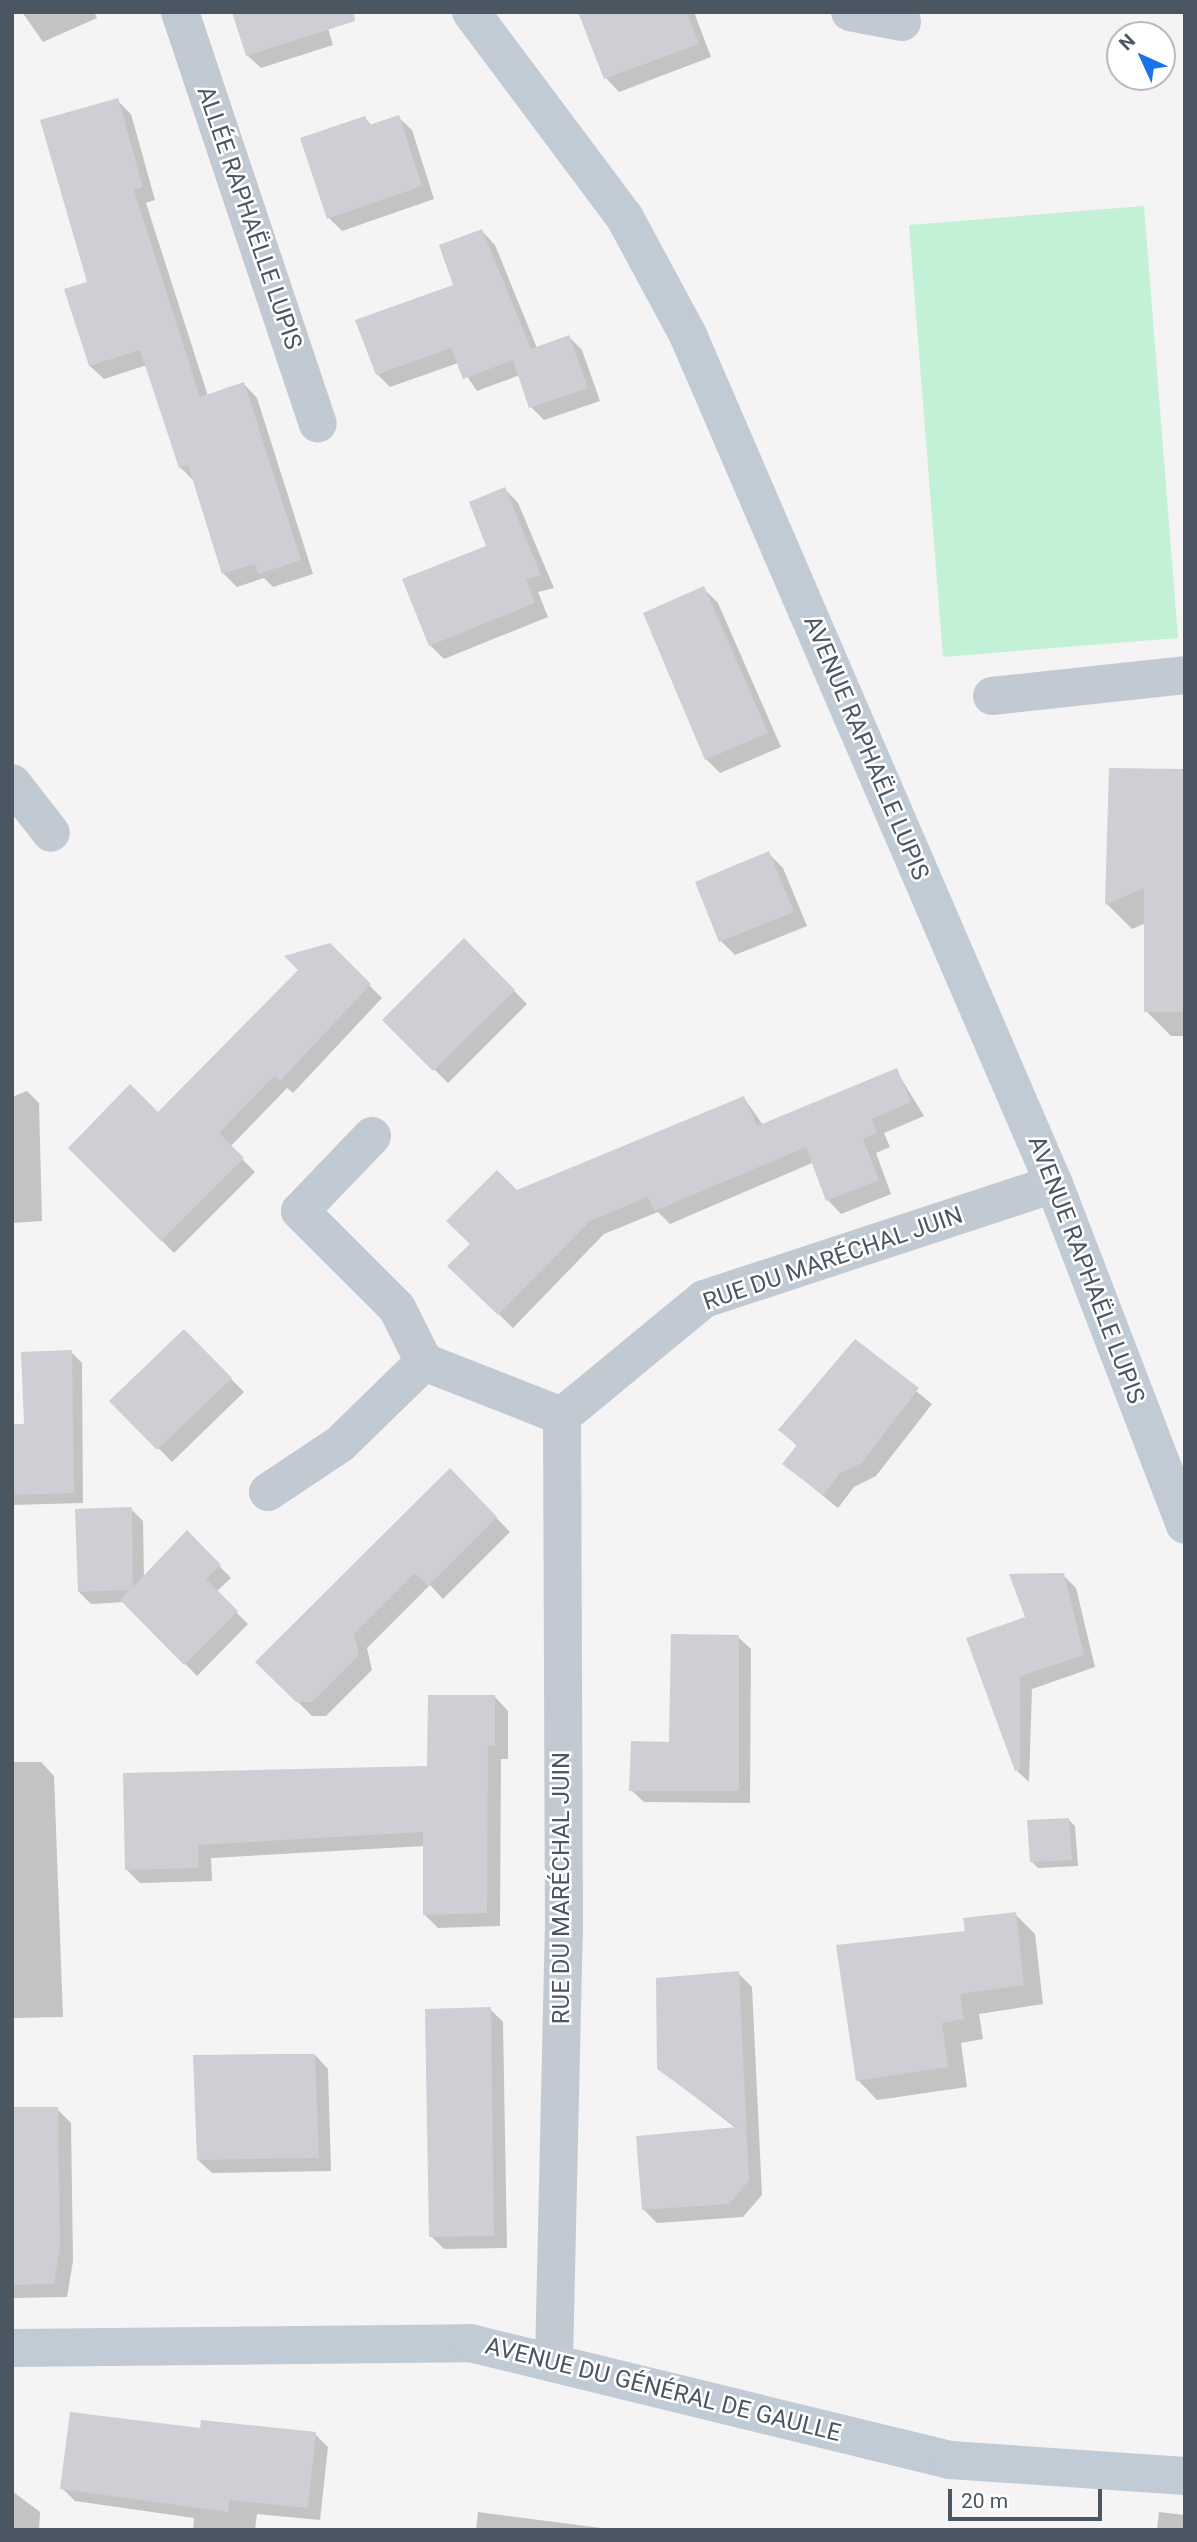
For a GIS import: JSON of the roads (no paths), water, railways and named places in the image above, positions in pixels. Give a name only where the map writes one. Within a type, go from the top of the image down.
[{"type":"street","name":"ALLÉE RAPHAËLLE LUPIS","points":[[180,12],[318,424]]},
{"type":"street","name":"AVENUE RAPHAËLE LUPIS","points":[[471,12],[625,218],[688,335],[1054,1184],[1185,1525]]},
{"type":"street","points":[[850,12],[902,22]]},
{"type":"street","points":[[992,696],[1185,676]]},
{"type":"street","points":[[12,783],[51,832]]},
{"type":"street","points":[[372,1136],[300,1211],[397,1308],[424,1362],[562,1416]]},
{"type":"street","name":"RUE DU MARÉCHAL JUIN","points":[[554,2361],[564,1933],[562,1416],[704,1299],[1054,1184]]},
{"type":"street","points":[[268,1492],[340,1444],[424,1362]]},
{"type":"street","name":"AVENUE DU GÉNÉRAL DE GAULLE","points":[[12,2348],[470,2343],[554,2361],[950,2460],[1185,2476]]}]
